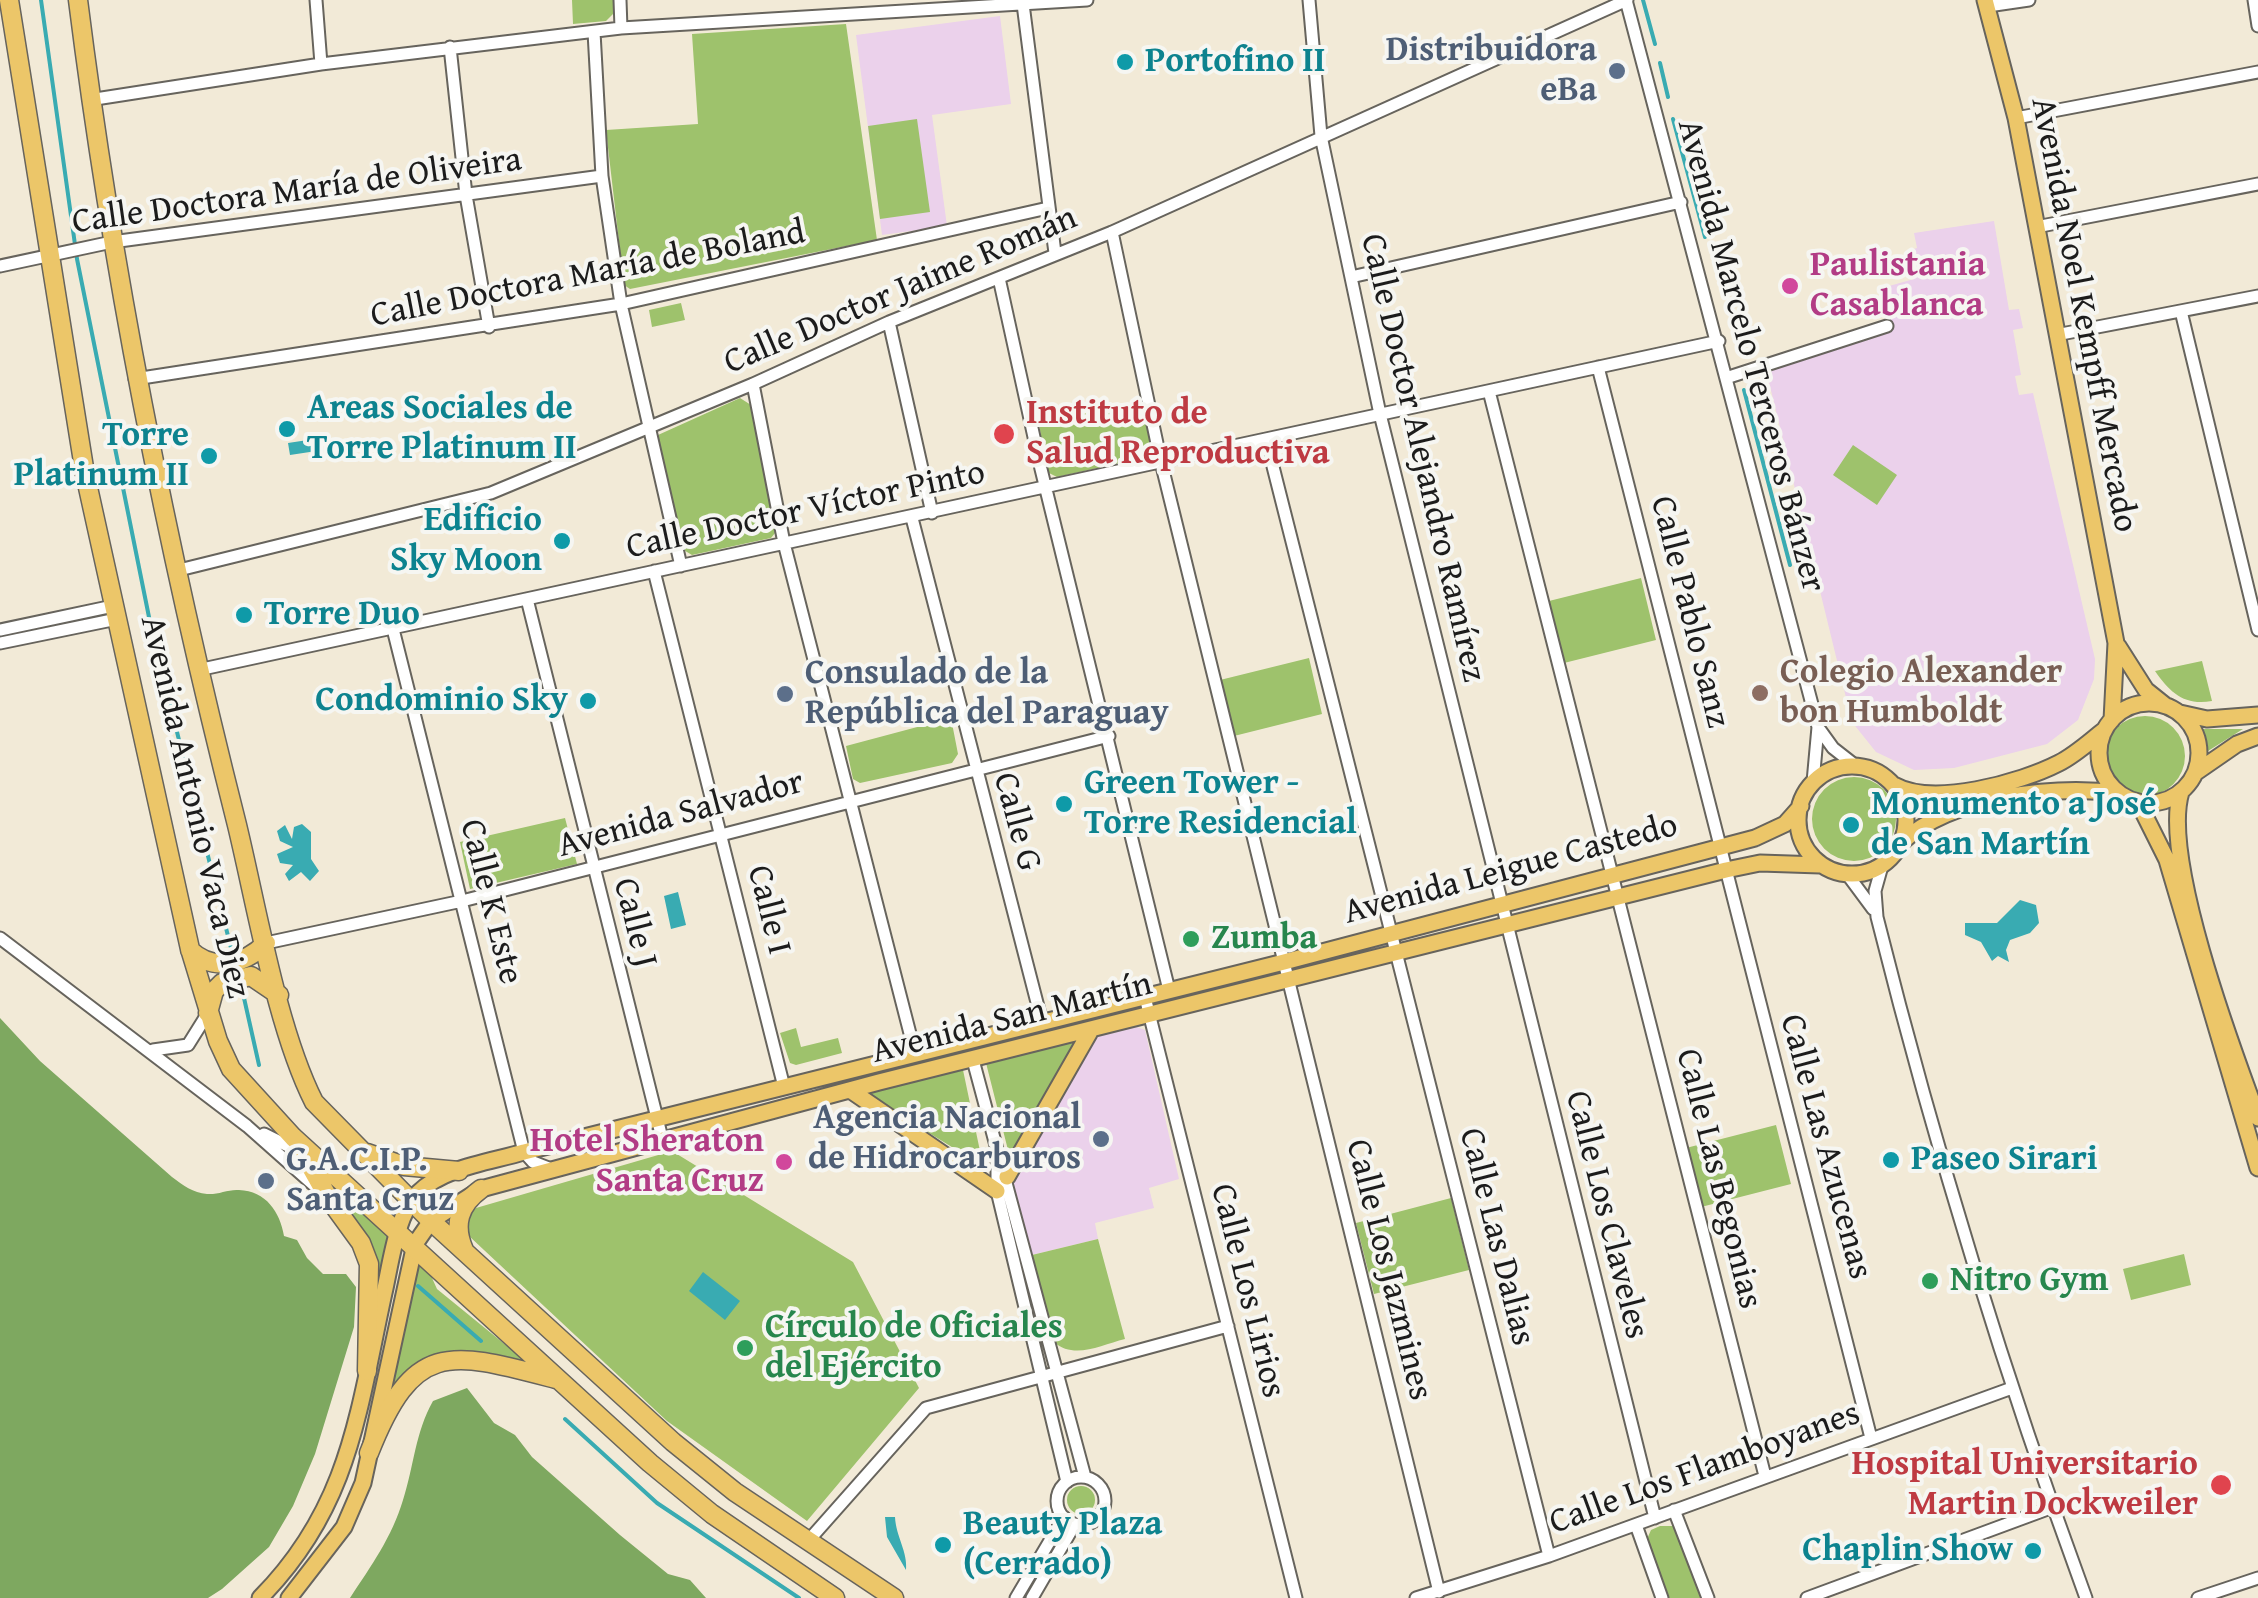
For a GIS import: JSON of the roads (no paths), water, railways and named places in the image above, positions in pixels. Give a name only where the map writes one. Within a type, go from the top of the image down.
[{"type":"highway","name":"Avenida Antonio Vaca Diez","points":[[8,0],[115,613],[190,949],[208,1014],[232,1069],[293,1136],[678,1486],[742,1536],[835,1598]]},
{"type":"highway","name":"Avenida Antonio Vaca Diez","points":[[78,0],[104,244],[198,670],[303,1081],[314,1102],[356,1149],[673,1442],[736,1492],[894,1598]]},
{"type":"highway","points":[[190,949],[199,958],[219,965],[244,959],[266,943]]},
{"type":"highway","points":[[208,1014],[214,991],[232,980],[252,976],[279,996]]},
{"type":"highway","points":[[293,1136],[328,1199],[361,1243],[368,1264],[367,1372]]},
{"type":"highway","points":[[356,1149],[404,1166],[459,1171]]},
{"type":"highway","points":[[464,1250],[457,1226],[466,1202],[481,1189]]},
{"type":"highway","points":[[369,1453],[399,1388],[439,1362],[472,1360],[560,1380]]},
{"type":"highway","points":[[742,1536],[784,1558],[799,1553],[808,1540]]},
{"type":"main road","name":"Avenida Noel Kempff Mercado","points":[[1987,3],[2016,118],[2116,643],[2109,724]]},
{"type":"main road","name":"Avenida Noel Kempff Mercado","points":[[2116,643],[2146,690],[2173,709]]},
{"type":"main road","points":[[2118,793],[2042,790],[1934,820],[1902,842],[1882,866],[1847,874],[1820,865],[1804,842],[1801,806],[1813,782],[1834,768],[1856,766],[1930,797],[2056,764],[2137,705],[2173,709],[2207,719],[2258,715]]},
{"type":"main road","points":[[2173,709],[2198,741],[2195,773]]},
{"type":"main road","points":[[2109,724],[2099,756],[2108,783],[2118,793],[2138,802],[2168,800],[2181,792]]},
{"type":"main road","points":[[2258,736],[2238,744],[2195,773],[2181,792],[2176,811],[2180,857],[2226,1023],[2258,1118]]},
{"type":"main road","points":[[1893,784],[1906,812],[1902,842]]},
{"type":"main road","points":[[2138,802],[2167,860],[2212,1026],[2258,1168]]},
{"type":"main road","name":"Avenida Leigue Castedo","points":[[1169,990],[1771,832],[1801,806]]},
{"type":"main road","name":"Avenida San Martín","points":[[414,1244],[431,1221],[481,1189],[754,1115],[1726,870],[1760,863],[1820,865]]},
{"type":"main road","name":"Avenida San Martín","points":[[524,1152],[1169,990]]},
{"type":"main road","points":[[850,1090],[1000,1177],[1091,1030]]},
{"type":"main road","points":[[876,1064],[879,1082]]},
{"type":"main road","points":[[750,1096],[754,1115]]},
{"type":"main road","points":[[260,1598],[292,1565],[338,1486],[400,1230],[412,1200],[430,1183],[524,1152]]},
{"type":"main road","points":[[288,1598],[344,1527],[363,1483],[414,1244]]},
{"type":"street","points":[[316,0],[321,64]]},
{"type":"street","points":[[620,0],[622,28]]},
{"type":"street","points":[[89,100],[321,64],[622,28],[962,4],[1086,0]]},
{"type":"street","name":"Calle Doctor Alejandro Ramírez","points":[[1309,0],[1322,136],[1351,277],[1380,414],[1504,925]]},
{"type":"street","name":"Calle Doctor Jaime Román","points":[[175,571],[491,493],[753,384],[889,322],[1112,232],[1626,0]]},
{"type":"street","name":"Avenida Marcelo Terceros Bánzer","points":[[1626,0],[1729,377],[1818,727],[1832,748],[1856,766]]},
{"type":"street","points":[[1987,3],[2029,0]]},
{"type":"street","points":[[2254,0],[2258,26]]},
{"type":"street","points":[[1023,4],[1056,253]]},
{"type":"street","points":[[594,32],[602,176],[621,304],[681,566]]},
{"type":"street","points":[[450,47],[466,195],[489,327]]},
{"type":"street","points":[[2016,118],[2258,72]]},
{"type":"street","name":"Calle Doctora María de Oliveira","points":[[0,266],[104,244],[602,176]]},
{"type":"street","points":[[2036,226],[2258,184]]},
{"type":"street","points":[[1351,277],[1681,202]]},
{"type":"street","name":"Calle Doctora María de Boland","points":[[136,380],[621,304],[1048,208]]},
{"type":"street","name":"Calle Los Jazmines","points":[[1112,232],[1161,462],[1439,1592]]},
{"type":"street","points":[[998,278],[1169,990]]},
{"type":"street","points":[[2056,335],[2258,296]]},
{"type":"street","points":[[2181,311],[2258,630]]},
{"type":"street","points":[[889,322],[932,513]]},
{"type":"street","points":[[1729,377],[1887,326]]},
{"type":"street","name":"Calle Doctor Víctor Pinto","points":[[198,670],[1719,340]]},
{"type":"street","name":"Calle Pablo Sanz","points":[[1598,367],[1726,870]]},
{"type":"street","points":[[753,384],[784,543],[914,1054]]},
{"type":"street","name":"Calle Las Begonias","points":[[1490,390],[1765,1476]]},
{"type":"street","name":"Calle Las Dalias","points":[[1266,439],[1549,1556]]},
{"type":"street","name":"Calle G","points":[[912,518],[1042,1022]]},
{"type":"street","name":"Calle I","points":[[654,572],[784,1087]]},
{"type":"street","name":"Calle J","points":[[527,599],[655,1119],[664,1142]]},
{"type":"street","points":[[0,630],[115,613]]},
{"type":"street","points":[[0,643],[115,613]]},
{"type":"street","name":"Calle K Este","points":[[394,628],[524,1152]]},
{"type":"street","name":"Avenida Marcelo Terceros Bánzer","points":[[1813,782],[1818,727]]},
{"type":"street","name":"Avenida Salvador","points":[[266,943],[462,901],[1109,736]]},
{"type":"street","points":[[1882,866],[1875,891],[1877,918],[1929,1117],[2012,1388],[2086,1598]]},
{"type":"street","name":"Calle Las Azucenas","points":[[1726,870],[1872,1438]]},
{"type":"street","points":[[1847,874],[1877,918]]},
{"type":"street","name":"Calle Los Claveles","points":[[1504,925],[1654,1518]]},
{"type":"street","points":[[0,938],[247,1126],[328,1199]]},
{"type":"street","name":"Calle Los Lirios","points":[[1145,997],[1296,1598]]},
{"type":"street","points":[[148,1049],[163,1052],[188,1046],[208,1014]]},
{"type":"street","points":[[973,1060],[1048,1372],[1067,1482],[1058,1499],[1069,1520]]},
{"type":"street","points":[[247,1126],[330,1168]]},
{"type":"street","points":[[524,1152],[532,1162],[555,1170]]},
{"type":"street","points":[[808,1540],[926,1408],[1228,1326]]},
{"type":"street","points":[[1048,1372],[1085,1477],[1101,1487],[1105,1506],[1094,1522],[1069,1520]]},
{"type":"street","name":"Calle Los Flamboyanes","points":[[1416,1598],[1549,1556],[2012,1388]]},
{"type":"street","points":[[1067,1482],[1085,1477]]},
{"type":"street","points":[[1808,1598],[2053,1507]]},
{"type":"street","points":[[1674,1510],[1708,1598]]},
{"type":"street","points":[[1016,1598],[1069,1520]]},
{"type":"street","points":[[1032,1598],[1069,1520]]},
{"type":"street","points":[[1636,1525],[1662,1598]]},
{"type":"street","points":[[2198,1598],[2258,1578]]},
{"type":"water","points":[[321,438],[323,450],[290,455],[288,443]]},
{"type":"water","points":[[302,824],[311,832],[311,859],[319,871],[310,881],[301,872],[289,881],[285,874],[293,865],[280,863],[277,854],[293,847],[280,841],[277,831],[285,825],[292,839],[294,827]]},
{"type":"water","points":[[678,892],[686,925],[671,929],[664,896]]},
{"type":"water","points":[[2020,900],[2036,905],[2039,923],[2030,933],[2010,940],[2006,950],[2009,962],[1998,956],[1992,961],[1981,942],[1965,935],[1965,923],[1997,923]]},
{"type":"water","points":[[703,1272],[740,1301],[725,1320],[689,1291]]},
{"type":"water","points":[[885,1517],[895,1517],[906,1570],[887,1537]]},
{"type":"waterway","points":[[41,0],[77,259],[152,632],[233,956]]},
{"type":"waterway","points":[[1643,0],[1655,44]]},
{"type":"waterway","points":[[1660,63],[1668,97]]},
{"type":"waterway","points":[[1673,119],[1705,237]]},
{"type":"waterway","points":[[1744,390],[1790,565]]},
{"type":"waterway","points":[[242,989],[259,1065]]},
{"type":"waterway","points":[[418,1286],[481,1341]]},
{"type":"waterway","points":[[565,1419],[657,1503],[799,1598]]},
{"type":"place","name":"Portofino II","points":[[1125,62]]},
{"type":"place","name":"Distribuidora eBa","points":[[1617,71]]},
{"type":"place","name":"Paulistania Casablanca","points":[[1790,286]]},
{"type":"place","name":"Areas Sociales de Torre Platinum II","points":[[287,429]]},
{"type":"place","name":"Instituto de Salud Reproductiva","points":[[1004,434]]},
{"type":"place","name":"Torre Platinum II","points":[[209,456]]},
{"type":"place","name":"Edificio Sky Moon","points":[[562,541]]},
{"type":"place","name":"Torre Duo","points":[[244,615]]},
{"type":"place","name":"Colegio Alexander bon Humboldt","points":[[1760,693]]},
{"type":"place","name":"Consulado de la República del Paraguay","points":[[785,694]]},
{"type":"place","name":"Condominio Sky","points":[[588,701]]},
{"type":"place","name":"Green Tower - Torre Residencial","points":[[1064,804]]},
{"type":"place","name":"Monumento a José de San Martín","points":[[1851,825]]},
{"type":"place","name":"Zumba","points":[[1191,939]]},
{"type":"place","name":"Agencia Nacional de Hidrocarburos","points":[[1101,1139]]},
{"type":"place","name":"Paseo Sirari","points":[[1891,1160]]},
{"type":"place","name":"Hotel Sheraton Santa Cruz","points":[[784,1162]]},
{"type":"place","name":"G.A.C.I.P. Santa Cruz","points":[[266,1181]]},
{"type":"place","name":"Nitro Gym","points":[[1930,1281]]},
{"type":"place","name":"Círculo de Oficiales del Ejército","points":[[745,1348]]},
{"type":"place","name":"Hospital Universitario Martin Dockweiler","points":[[2221,1485]]},
{"type":"place","name":"Beauty Plaza (Cerrado)","points":[[943,1545]]},
{"type":"place","name":"Chaplin Show","points":[[2033,1551]]}]
